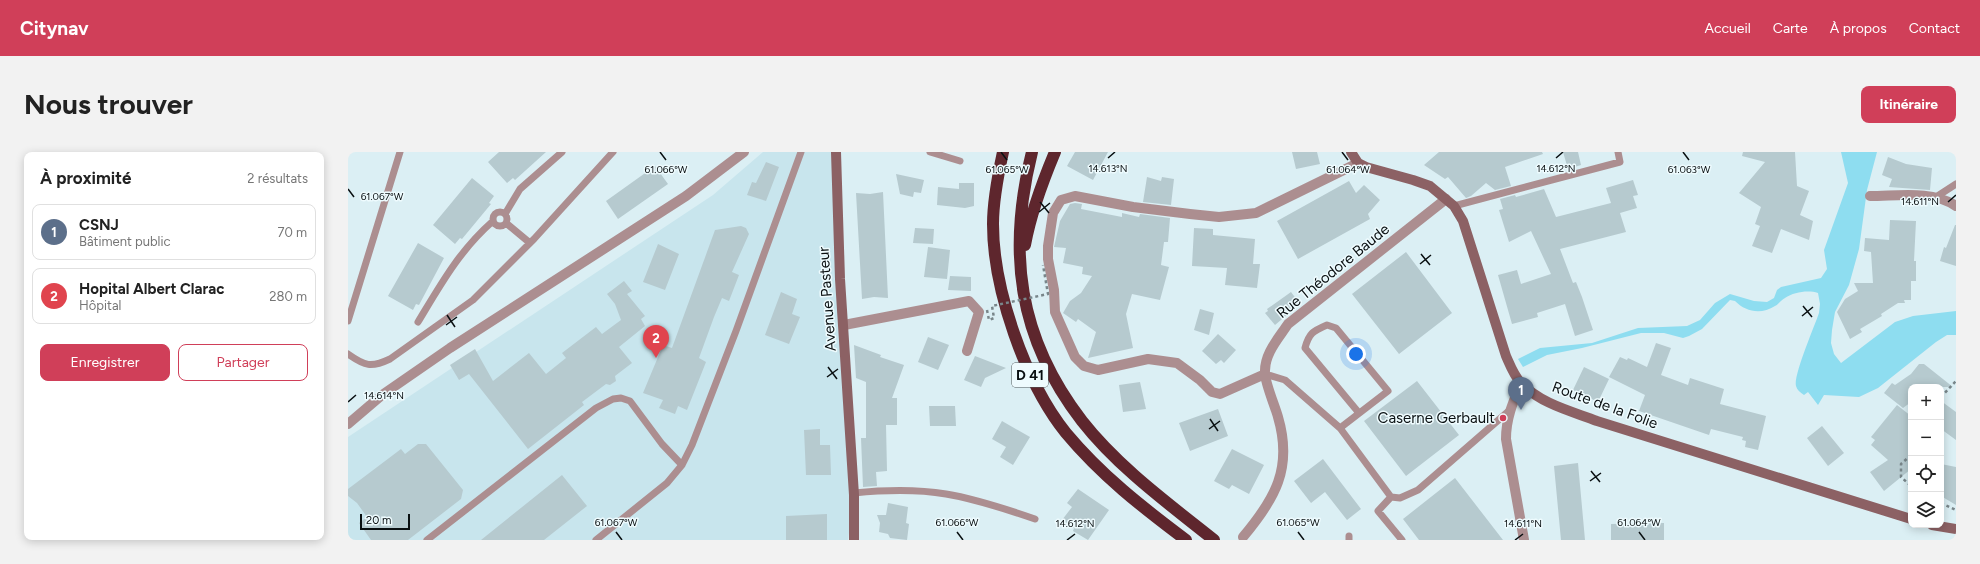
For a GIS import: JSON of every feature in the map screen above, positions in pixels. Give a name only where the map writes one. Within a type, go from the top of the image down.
[{"type":"highway","name":"D 41","points":[[1003,152],[994,206],[995,251],[1010,321],[1032,379],[1066,432],[1097,466],[1127,496],[1186,540]]},
{"type":"highway","name":"D 41","points":[[1032,152],[1021,205],[1019,253],[1021,286],[1028,317],[1044,360],[1082,421],[1129,470],[1212,538]]},
{"type":"highway","points":[[1021,286],[1030,220],[1055,152]]},
{"type":"street","points":[[348,424],[382,395],[450,348],[686,196],[744,152]]},
{"type":"street","name":"Avenue Pasteur","points":[[836,152],[840,279],[854,493],[854,540]]},
{"type":"street","points":[[1265,374],[1220,394],[1212,392],[1200,380],[1177,363],[1148,359],[1098,370],[1084,366],[1075,357],[1055,312],[1054,290],[1048,259],[1048,246],[1053,213],[1061,200],[1067,197],[1075,196],[1190,214],[1219,217],[1256,213],[1358,163],[1351,152]]},
{"type":"street","name":"Route de la Folie","points":[[1358,163],[1430,186],[1450,203],[1463,221],[1506,356],[1514,373],[1521,383],[1551,404],[1597,421],[1908,517]]},
{"type":"street","points":[[1870,196],[1936,197],[1947,200],[1956,206]]},
{"type":"street","name":"Rue Théodore Baude","points":[[1243,537],[1269,504],[1282,469],[1283,435],[1265,374],[1267,358],[1273,346],[1288,324],[1450,203]]},
{"type":"street","points":[[844,325],[969,300],[979,312],[967,350]]},
{"type":"street","points":[[1521,383],[1510,410],[1506,426],[1506,439],[1524,540]]},
{"type":"street","points":[[1944,527],[1956,529]]},
{"type":"lane","points":[[348,320],[400,152]]},
{"type":"lane","points":[[506,223],[507,218],[505,214],[520,189],[562,152]]},
{"type":"lane","points":[[348,354],[362,364],[378,365],[390,359],[472,300],[530,243],[613,152]]},
{"type":"lane","points":[[596,540],[667,483],[682,465],[692,445],[736,331],[801,152]]},
{"type":"lane","points":[[930,152],[960,161]]},
{"type":"lane","points":[[1450,203],[1620,162],[1618,152]]},
{"type":"lane","points":[[1936,197],[1956,184]]},
{"type":"lane","points":[[418,322],[458,258],[476,237],[493,222],[493,217],[496,213],[501,212],[505,214]]},
{"type":"lane","points":[[493,222],[500,226],[506,223]]},
{"type":"lane","points":[[506,223],[530,243]]},
{"type":"lane","points":[[1340,428],[1388,391],[1336,328],[1327,325],[1314,330],[1308,338],[1305,348],[1359,413]]},
{"type":"lane","points":[[1265,374],[1285,380],[1340,428],[1391,498]]},
{"type":"lane","points":[[427,540],[596,408],[613,399],[621,398],[630,400],[662,444],[682,465]]},
{"type":"lane","points":[[1402,540],[1378,510],[1391,498],[1400,498],[1418,490],[1510,410]]},
{"type":"lane","points":[[854,493],[886,490],[945,493],[979,501],[1035,519]]},
{"type":"path","points":[[987,310],[989,320],[994,318],[992,306],[1048,294],[1043,265]]},
{"type":"path","points":[[1944,394],[1956,381]]},
{"type":"path","points":[[1908,458],[1901,464],[1901,477],[1908,483]]},
{"type":"path","points":[[1944,504],[1956,510]]},
{"type":"shaded area","points":[[763,152],[835,152],[854,495],[848,540],[348,540],[348,437],[713,195]]},
{"type":"water","points":[[1841,152],[1877,152],[1867,190],[1859,249],[1849,285],[1835,312],[1831,343],[1834,354],[1841,363],[1895,322],[1913,316],[1956,311],[1956,335],[1947,335],[1936,342],[1878,388],[1859,397],[1824,395],[1818,405],[1808,392],[1804,395],[1798,390],[1796,380],[1798,372],[1819,313],[1820,304],[1818,293],[1810,292],[1793,294],[1770,309],[1764,311],[1749,310],[1739,305],[1735,301],[1730,300],[1702,329],[1683,338],[1664,333],[1641,333],[1547,355],[1523,367],[1518,359],[1540,348],[1592,343],[1638,328],[1687,326],[1700,320],[1715,303],[1730,294],[1754,301],[1767,302],[1774,298],[1777,290],[1781,287],[1821,278],[1827,269],[1824,250],[1848,183]]},
{"type":"building","points":[[499,152],[546,152],[515,180],[513,178],[507,183],[488,162]]},
{"type":"building","points":[[1075,152],[1108,152],[1093,180],[1067,166]]},
{"type":"building","points":[[1292,152],[1317,152],[1320,164],[1296,169]]},
{"type":"building","points":[[1439,152],[1542,152],[1543,154],[1505,167],[1511,186],[1495,190],[1486,183],[1471,196],[1466,198],[1448,177],[1445,179],[1424,165]]},
{"type":"building","points":[[1563,152],[1578,152],[1581,165],[1568,169]]},
{"type":"building","points":[[1743,152],[1795,152],[1797,186],[1809,191],[1800,215],[1813,221],[1809,240],[1781,229],[1772,253],[1752,246],[1760,226],[1755,224],[1761,207],[1739,193],[1765,162],[1742,156]]},
{"type":"building","points":[[1888,157],[1906,164],[1932,168],[1930,190],[1889,187],[1892,179],[1882,175]]},
{"type":"building","points":[[766,162],[779,167],[766,201],[747,195],[752,182],[756,183]]},
{"type":"building","points":[[655,166],[668,184],[618,219],[606,201]]},
{"type":"building","points":[[896,174],[924,180],[921,193],[914,192],[913,197],[900,194]]},
{"type":"building","points":[[1147,177],[1161,181],[1162,177],[1174,179],[1171,205],[1143,202]]},
{"type":"building","points":[[472,178],[494,196],[489,203],[491,204],[462,239],[460,238],[455,244],[433,225]]},
{"type":"building","points":[[1633,180],[1638,195],[1633,196],[1637,208],[1620,213],[1626,232],[1560,249],[1573,283],[1576,282],[1593,330],[1575,336],[1565,304],[1537,313],[1538,317],[1512,324],[1498,275],[1517,270],[1521,284],[1551,274],[1531,231],[1509,242],[1499,210],[1503,209],[1500,199],[1515,195],[1516,197],[1544,189],[1556,217],[1611,203],[1606,188]]},
{"type":"building","points":[[1349,181],[1356,193],[1364,185],[1380,200],[1368,214],[1370,219],[1298,259],[1277,221]]},
{"type":"building","points":[[959,183],[974,183],[974,206],[965,208],[937,205],[938,187],[959,189]]},
{"type":"building","points":[[883,192],[888,298],[874,297],[862,299],[856,193],[870,194]]},
{"type":"building","points":[[1070,204],[1082,204],[1081,209],[1122,217],[1122,213],[1139,217],[1140,214],[1170,218],[1168,242],[1164,242],[1161,265],[1169,267],[1160,300],[1132,294],[1126,314],[1133,348],[1088,358],[1096,332],[1078,319],[1076,322],[1063,313],[1070,301],[1081,293],[1092,276],[1082,274],[1083,267],[1063,263],[1066,248],[1054,247],[1060,221]]},
{"type":"building","points":[[1890,220],[1916,221],[1914,261],[1916,261],[1916,281],[1911,281],[1911,300],[1904,300],[1905,303],[1898,303],[1881,314],[1882,316],[1860,329],[1862,332],[1850,339],[1837,312],[1845,299],[1858,291],[1854,283],[1873,283],[1871,252],[1864,251],[1865,238],[1889,240]]},
{"type":"building","points":[[1955,225],[1956,266],[1940,261],[1944,247],[1946,248]]},
{"type":"building","points":[[741,226],[746,228],[749,234],[732,272],[739,275],[729,301],[722,298],[714,317],[699,358],[706,362],[687,410],[678,406],[675,414],[659,408],[663,400],[643,393],[663,345],[672,348],[715,230]]},
{"type":"building","points":[[915,228],[934,229],[933,244],[913,243]]},
{"type":"building","points":[[1194,228],[1213,229],[1213,235],[1255,239],[1253,264],[1260,264],[1257,288],[1225,285],[1227,268],[1192,266]]},
{"type":"building","points":[[418,243],[444,258],[419,305],[416,304],[413,310],[388,296]]},
{"type":"building","points":[[658,244],[679,254],[665,290],[643,282]]},
{"type":"building","points":[[928,247],[950,250],[947,279],[924,277]]},
{"type":"building","points":[[1406,252],[1452,313],[1399,354],[1352,294]]},
{"type":"building","points":[[950,276],[971,277],[971,291],[948,290]]},
{"type":"building","points":[[624,281],[632,291],[627,294],[645,316],[641,319],[645,326],[619,347],[632,363],[615,376],[616,381],[610,385],[606,384],[582,402],[584,405],[528,449],[469,374],[459,380],[450,365],[475,349],[493,381],[529,353],[546,374],[566,358],[562,353],[596,327],[602,334],[621,320],[615,304],[607,294]]},
{"type":"building","points":[[781,292],[797,299],[792,314],[800,317],[789,344],[765,335]]},
{"type":"building","points":[[1291,292],[1300,304],[1275,325],[1265,313],[1268,311],[1267,309]]},
{"type":"building","points":[[1200,309],[1214,313],[1209,335],[1194,330]]},
{"type":"building","points":[[1218,334],[1236,350],[1224,363],[1221,360],[1216,364],[1202,351]]},
{"type":"building","points":[[928,337],[949,345],[938,370],[918,362]]},
{"type":"building","points":[[1656,343],[1671,348],[1661,375],[1688,385],[1690,378],[1724,389],[1720,404],[1766,416],[1758,450],[1745,447],[1746,441],[1742,440],[1743,437],[1711,429],[1709,435],[1639,411],[1645,395],[1609,377],[1620,357],[1627,360],[1628,358],[1647,367]]},
{"type":"building","points":[[854,345],[881,355],[880,357],[904,365],[892,398],[897,398],[897,425],[886,425],[887,471],[876,472],[877,486],[863,487],[861,438],[866,438],[866,382],[856,378]]},
{"type":"building","points":[[975,356],[1006,368],[985,378],[981,387],[964,380]]},
{"type":"building","points":[[1919,364],[1924,364],[1953,387],[1944,387],[1944,384],[1908,384],[1908,404],[1903,408],[1884,393],[1892,383],[1895,385],[1911,374]]},
{"type":"building","points":[[1584,367],[1609,379],[1598,402],[1573,390]]},
{"type":"building","points":[[1417,381],[1459,435],[1406,476],[1364,421]]},
{"type":"building","points":[[1140,382],[1146,409],[1123,412],[1119,385]]},
{"type":"building","points":[[1944,403],[1956,412],[1956,440],[1944,431]]},
{"type":"building","points":[[1897,405],[1908,414],[1908,471],[1884,491],[1870,472],[1888,460],[1871,445],[1875,440],[1871,437]]},
{"type":"building","points":[[929,406],[955,406],[956,426],[930,426]]},
{"type":"building","points":[[1218,409],[1228,436],[1190,451],[1179,423]]},
{"type":"building","points":[[1002,421],[1030,437],[1013,465],[1000,457],[1006,447],[992,439]]},
{"type":"building","points":[[1822,426],[1844,453],[1828,466],[1807,438]]},
{"type":"building","points":[[820,429],[820,445],[830,445],[831,475],[806,475],[804,430]]},
{"type":"building","points":[[418,444],[426,444],[463,490],[461,499],[408,540],[371,540],[359,523],[367,517],[357,503],[348,496],[348,489],[401,449],[405,454]]},
{"type":"building","points":[[1232,449],[1264,465],[1249,494],[1232,485],[1229,489],[1214,481]]},
{"type":"building","points":[[1323,459],[1361,509],[1347,520],[1325,492],[1311,503],[1294,481]]},
{"type":"building","points":[[1578,463],[1585,540],[1561,540],[1554,466]]},
{"type":"building","points":[[1944,465],[1956,467],[1956,505],[1944,498]]},
{"type":"building","points":[[562,475],[587,506],[544,540],[481,540]]},
{"type":"building","points":[[1455,478],[1503,540],[1419,540],[1403,519]]},
{"type":"building","points":[[1078,489],[1109,510],[1088,540],[1073,531],[1074,528],[1062,520],[1072,507],[1067,503]]},
{"type":"building","points":[[888,503],[908,507],[906,523],[909,524],[907,540],[890,538],[888,534],[879,532],[880,523],[877,515],[886,515]]},
{"type":"building","points":[[827,514],[827,540],[786,540],[786,516]]},
{"type":"building","points":[[1664,523],[1664,540],[1611,540],[1611,524]]},
{"type":"place","name":"Hopital Albert Clarac","points":[[656,358]]},
{"type":"place","name":"CSNJ","points":[[1521,410]]},
{"type":"place","name":"Caserne Gerbault","points":[[1503,418]]}]
